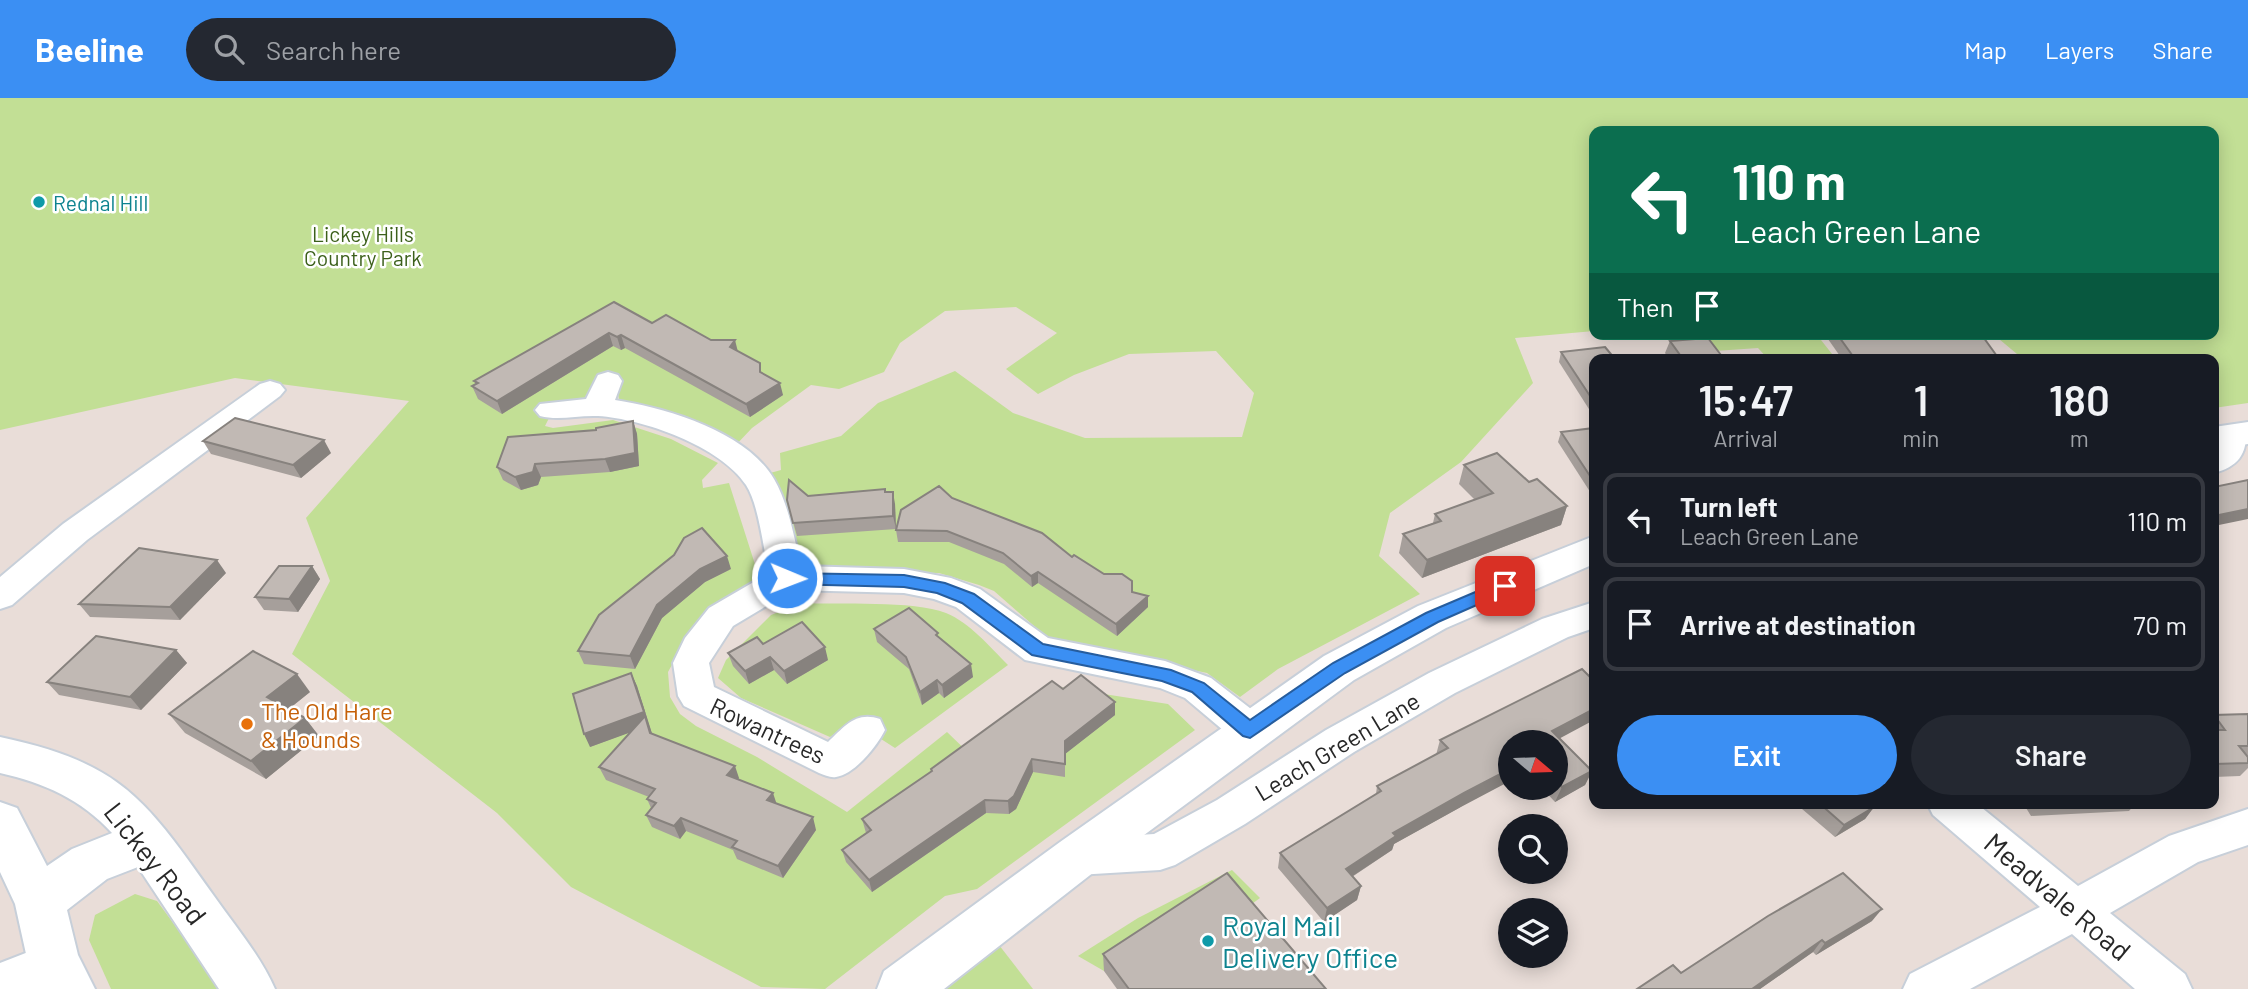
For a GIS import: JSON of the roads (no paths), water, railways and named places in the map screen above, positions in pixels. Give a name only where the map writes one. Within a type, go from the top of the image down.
[{"type":"street","points":[[0,596],[75,532],[270,390]]},
{"type":"street","points":[[550,410],[603,394],[625,410],[683,428],[729,452],[761,482],[787,578],[904,581],[939,587],[968,598],[1038,650],[1164,675],[1198,688],[1250,730]]},
{"type":"street","points":[[2219,461],[2234,454],[2232,435]]},
{"type":"street","points":[[903,989],[1077,857],[1339,668],[1432,617],[1589,551]]},
{"type":"street","name":"Rowantrees","points":[[787,578],[721,617],[691,663],[697,696],[833,762],[866,730]]},
{"type":"street","name":"Leach Green Lane","points":[[1077,857],[1160,852],[1231,812],[1340,741],[1442,683],[1555,628],[1589,617]]},
{"type":"street","name":"Lickey Road","points":[[0,754],[39,765],[97,791],[118,807],[149,844],[249,989]]},
{"type":"street","name":"Meadvale Road","points":[[1954,809],[2169,989]]},
{"type":"street","points":[[0,822],[40,903],[61,976],[0,985]]},
{"type":"street","points":[[1926,989],[2076,910],[2184,849],[2248,827]]},
{"type":"street","points":[[40,903],[87,863],[109,853],[149,844]]},
{"type":"place","name":"Rednal Hill","points":[[39,202]]},
{"type":"place","name":"The Old Hare & Hounds","points":[[247,724]]},
{"type":"place","name":"Royal Mail Delivery Office","points":[[1208,941]]},
{"type":"park label","name":"Lickey Hills Country Park","points":[[363,245]]}]
